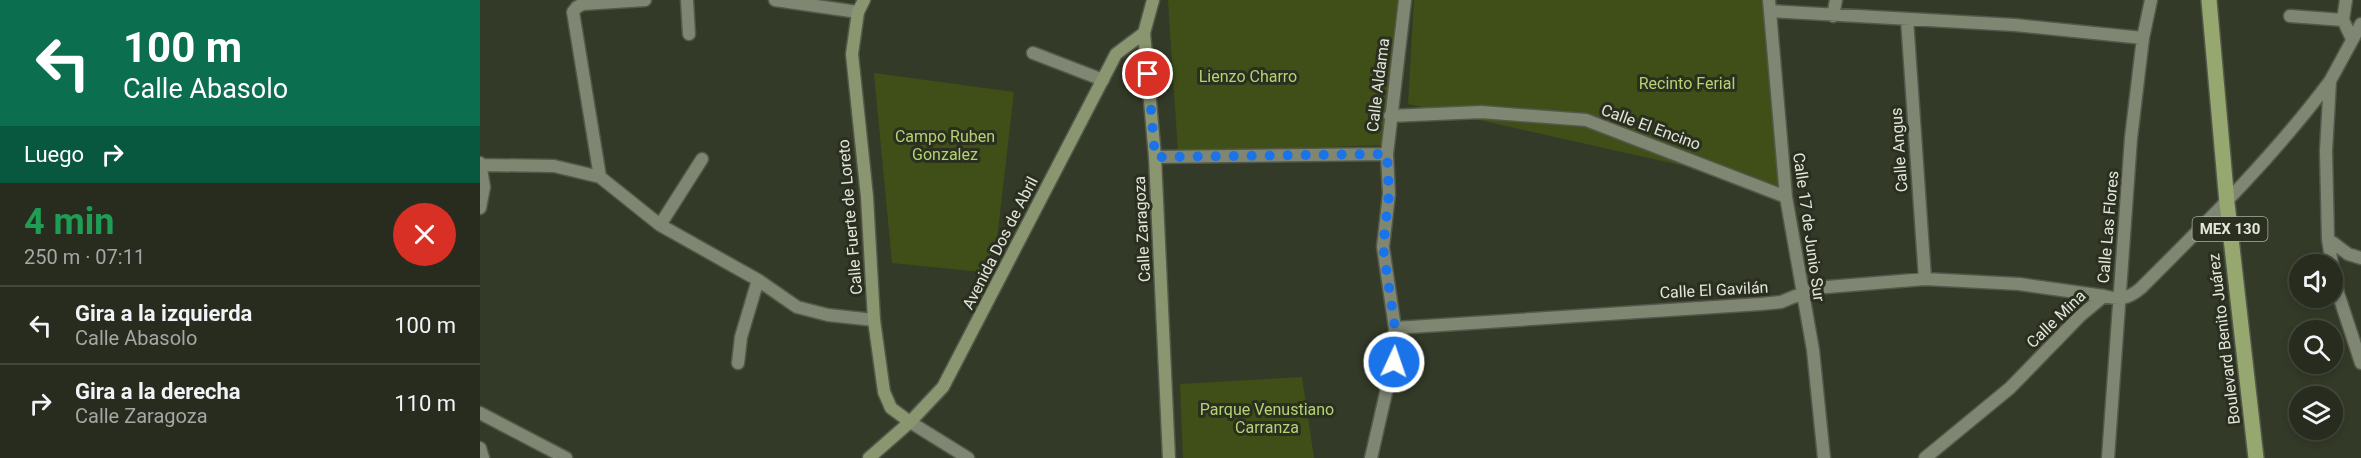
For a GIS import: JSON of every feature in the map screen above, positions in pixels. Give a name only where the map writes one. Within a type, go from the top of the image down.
[{"type":"main road","name":"Boulevard Benito Juárez","points":[[2209,0],[2226,202],[2256,458]]},
{"type":"street","points":[[600,177],[573,12],[577,7],[645,0]]},
{"type":"street","points":[[687,0],[689,34]]},
{"type":"street","points":[[775,0],[858,12]]},
{"type":"street","name":"Calle Fuerte de Loreto","points":[[864,0],[858,12],[852,54],[867,197],[874,320],[884,392],[891,408],[910,422]]},
{"type":"street","name":"Calle Zaragoza","points":[[1153,0],[1144,33],[1155,157],[1169,458]]},
{"type":"street","name":"Calle Aldama","points":[[1371,458],[1394,362],[1395,328],[1383,247],[1389,194],[1387,154],[1390,116],[1405,0]]},
{"type":"street","points":[[1833,16],[1836,0]]},
{"type":"street","name":"Calle Las Flores","points":[[2108,458],[2119,299],[2143,38],[2151,0]]},
{"type":"street","points":[[2346,0],[2343,20],[2356,41]]},
{"type":"street","points":[[1769,5],[1833,16],[2015,25],[2143,38]]},
{"type":"street","name":"Calle 17 de Junio Sur","points":[[1769,5],[1786,197],[1801,294],[1813,350],[1824,458]]},
{"type":"street","points":[[2290,16],[2343,20]]},
{"type":"street","name":"Calle Angus","points":[[1906,19],[1924,279]]},
{"type":"street","points":[[2119,299],[2131,297],[2141,288],[2226,202],[2300,120],[2330,81],[2356,41],[2361,24]]},
{"type":"street","name":"Avenida Dos de Abril","points":[[869,458],[910,422],[943,387],[1116,54],[1144,33]]},
{"type":"street","points":[[1034,54],[1103,80]]},
{"type":"street","points":[[2330,81],[2326,151],[2330,254]]},
{"type":"street","name":"Calle El Encino","points":[[1390,116],[1481,112],[1586,120],[1786,197]]},
{"type":"street","points":[[1155,157],[1387,154]]},
{"type":"street","points":[[660,225],[702,159]]},
{"type":"street","points":[[480,208],[484,187],[481,164],[554,166],[600,177],[660,225],[758,280],[797,307],[828,315],[874,320]]},
{"type":"street","points":[[2328,239],[2348,254],[2361,258]]},
{"type":"street","name":"Calle El Gavilán","points":[[1395,328],[1761,304],[1781,302],[1815,288],[1924,279],[2019,284],[2104,296]]},
{"type":"street","points":[[738,363],[741,337],[758,280]]},
{"type":"street","name":"Calle Mina","points":[[1925,458],[2010,388],[2080,316],[2104,296],[2119,299]]},
{"type":"street","points":[[2343,308],[2361,363]]},
{"type":"street","points":[[480,412],[566,458]]},
{"type":"street","points":[[910,422],[968,458]]},
{"type":"street","points":[[480,448],[483,458]]},
{"type":"green space","name":"Lienzo Charro","points":[[1168,0],[1403,0],[1381,145],[1178,153]]},
{"type":"green space","name":"Recinto Ferial","points":[[1414,0],[1765,0],[1778,187],[1408,104]]},
{"type":"green space","name":"Campo Ruben Gonzalez","points":[[874,73],[1014,92],[993,273],[892,263]]},
{"type":"green space","name":"Parque Venustiano Carranza","points":[[1302,377],[1314,458],[1183,458],[1180,384]]},
{"type":"route","points":[[1148,74],[1155,157],[1387,154],[1389,194],[1383,247],[1395,328],[1394,362]]}]
